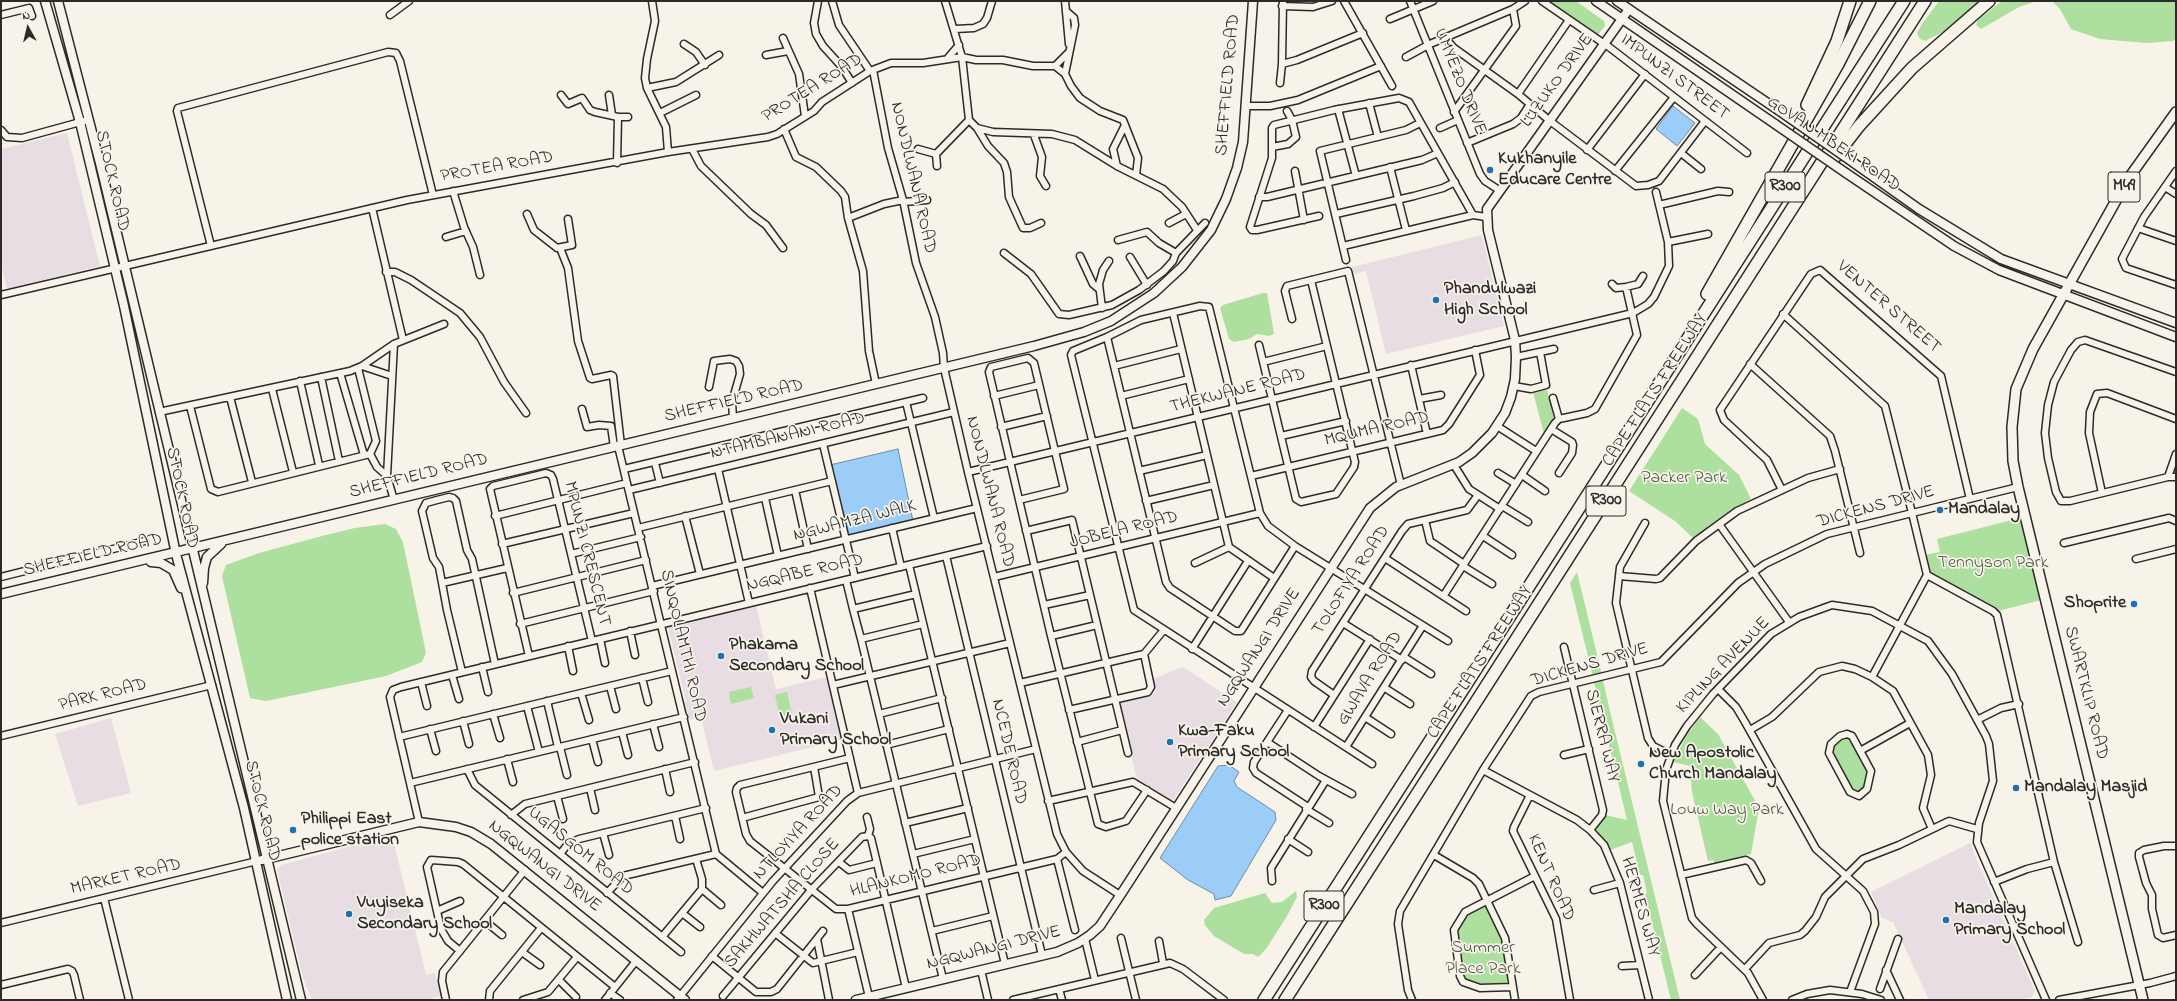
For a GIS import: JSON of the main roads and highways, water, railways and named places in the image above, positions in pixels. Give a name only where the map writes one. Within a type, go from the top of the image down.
[{"type":"highway","points":[[1788,152],[1804,112],[1837,41],[1850,1]]},
{"type":"highway","points":[[1666,372],[1690,325],[1852,40],[1870,1]]},
{"type":"highway","name":"CAPE FLATS FREEWAY","points":[[1264,1000],[1904,1]]},
{"type":"highway","name":"CAPE FLATS FREEWAY","points":[[1285,1000],[1925,1]]},
{"type":"highway","points":[[1741,289],[1774,247],[1822,174],[1859,126],[1912,68],[1989,1]]},
{"type":"main road","name":"STOCK ROAD","points":[[45,1],[80,122],[115,268],[176,554],[212,685],[257,861],[288,1000]]},
{"type":"main road","name":"STOCK ROAD","points":[[58,1],[89,120],[301,1000]]},
{"type":"main road","name":"SHEFFIELD ROAD","points":[[1,594],[176,554],[235,538],[944,368],[1054,341],[1090,330],[1123,314],[1163,286],[1182,267],[1202,243],[1226,199],[1241,154],[1246,106],[1253,1]]},
{"type":"main road","name":"GOVAN MBEKI ROAD","points":[[1596,1],[1846,174],[1972,257],[1999,270],[2063,296],[2176,336]]},
{"type":"main road","name":"GOVAN MBEKI ROAD","points":[[1617,1],[1781,112],[1919,209],[2001,259],[2176,323]]},
{"type":"main road","name":"LUZUKO DRIVE","points":[[1486,217],[1488,206],[1499,190],[1629,9]]},
{"type":"main road","name":"M49","points":[[2069,285],[2128,179],[2176,112]]},
{"type":"main road","name":"NGQWANGI DRIVE","points":[[856,1000],[1042,956],[1065,949],[1084,940],[1100,926],[1370,508],[1384,496],[1401,485],[1454,465],[1480,446],[1497,426],[1507,406],[1514,386],[1516,357],[1515,340],[1486,217]]},
{"type":"main road","name":"SWARTKLIP ROAD","points":[[2069,285],[2027,362],[2015,393],[2012,415],[2012,441],[2018,487],[2143,1000]]},
{"type":"main road","points":[[204,595],[204,568],[207,556],[217,546],[235,538]]},
{"type":"main road","points":[[134,563],[155,562],[167,565],[173,570],[190,607]]},
{"type":"main road","name":"NGQWANGI DRIVE","points":[[257,861],[420,822],[456,827],[471,832],[491,844],[525,870],[681,999]]},
{"type":"water","points":[[1673,106],[1695,123],[1677,146],[1656,129]]},
{"type":"water","points":[[898,449],[913,521],[851,537],[847,534],[830,465]]},
{"type":"water","points":[[1229,765],[1239,772],[1234,781],[1237,787],[1275,812],[1276,820],[1231,896],[1215,900],[1214,894],[1188,880],[1160,858],[1218,766]]},
{"type":"place","name":"Kukhanyile Educare Centre","points":[[1490,170]]},
{"type":"place","name":"Phandulwazi High School","points":[[1436,300]]},
{"type":"place","name":"Mandalay","points":[[1940,510]]},
{"type":"place","name":"Shoprite","points":[[2134,604]]},
{"type":"place","name":"Phakama Secondary School","points":[[721,656]]},
{"type":"place","name":"Vukani Primary School","points":[[772,730]]},
{"type":"place","name":"Kwa-Faku Primary School","points":[[1170,742]]},
{"type":"place","name":"New Apostolic Church Mandalay","points":[[1641,764]]},
{"type":"place","name":"Mandalay Masjid","points":[[2016,788]]},
{"type":"place","name":"Philippi East police station","points":[[293,830]]},
{"type":"place","name":"Vuyiseka Secondary School","points":[[349,914]]},
{"type":"place","name":"Mandalay Primary School","points":[[1946,920]]},
{"type":"park label","name":"Packer Park","points":[[1684,479]]},
{"type":"park label","name":"Tennyson Park","points":[[1993,564]]},
{"type":"park label","name":"Louw Way Park","points":[[1727,811]]},
{"type":"park label","name":"Summer Place Park","points":[[1483,959]]}]
